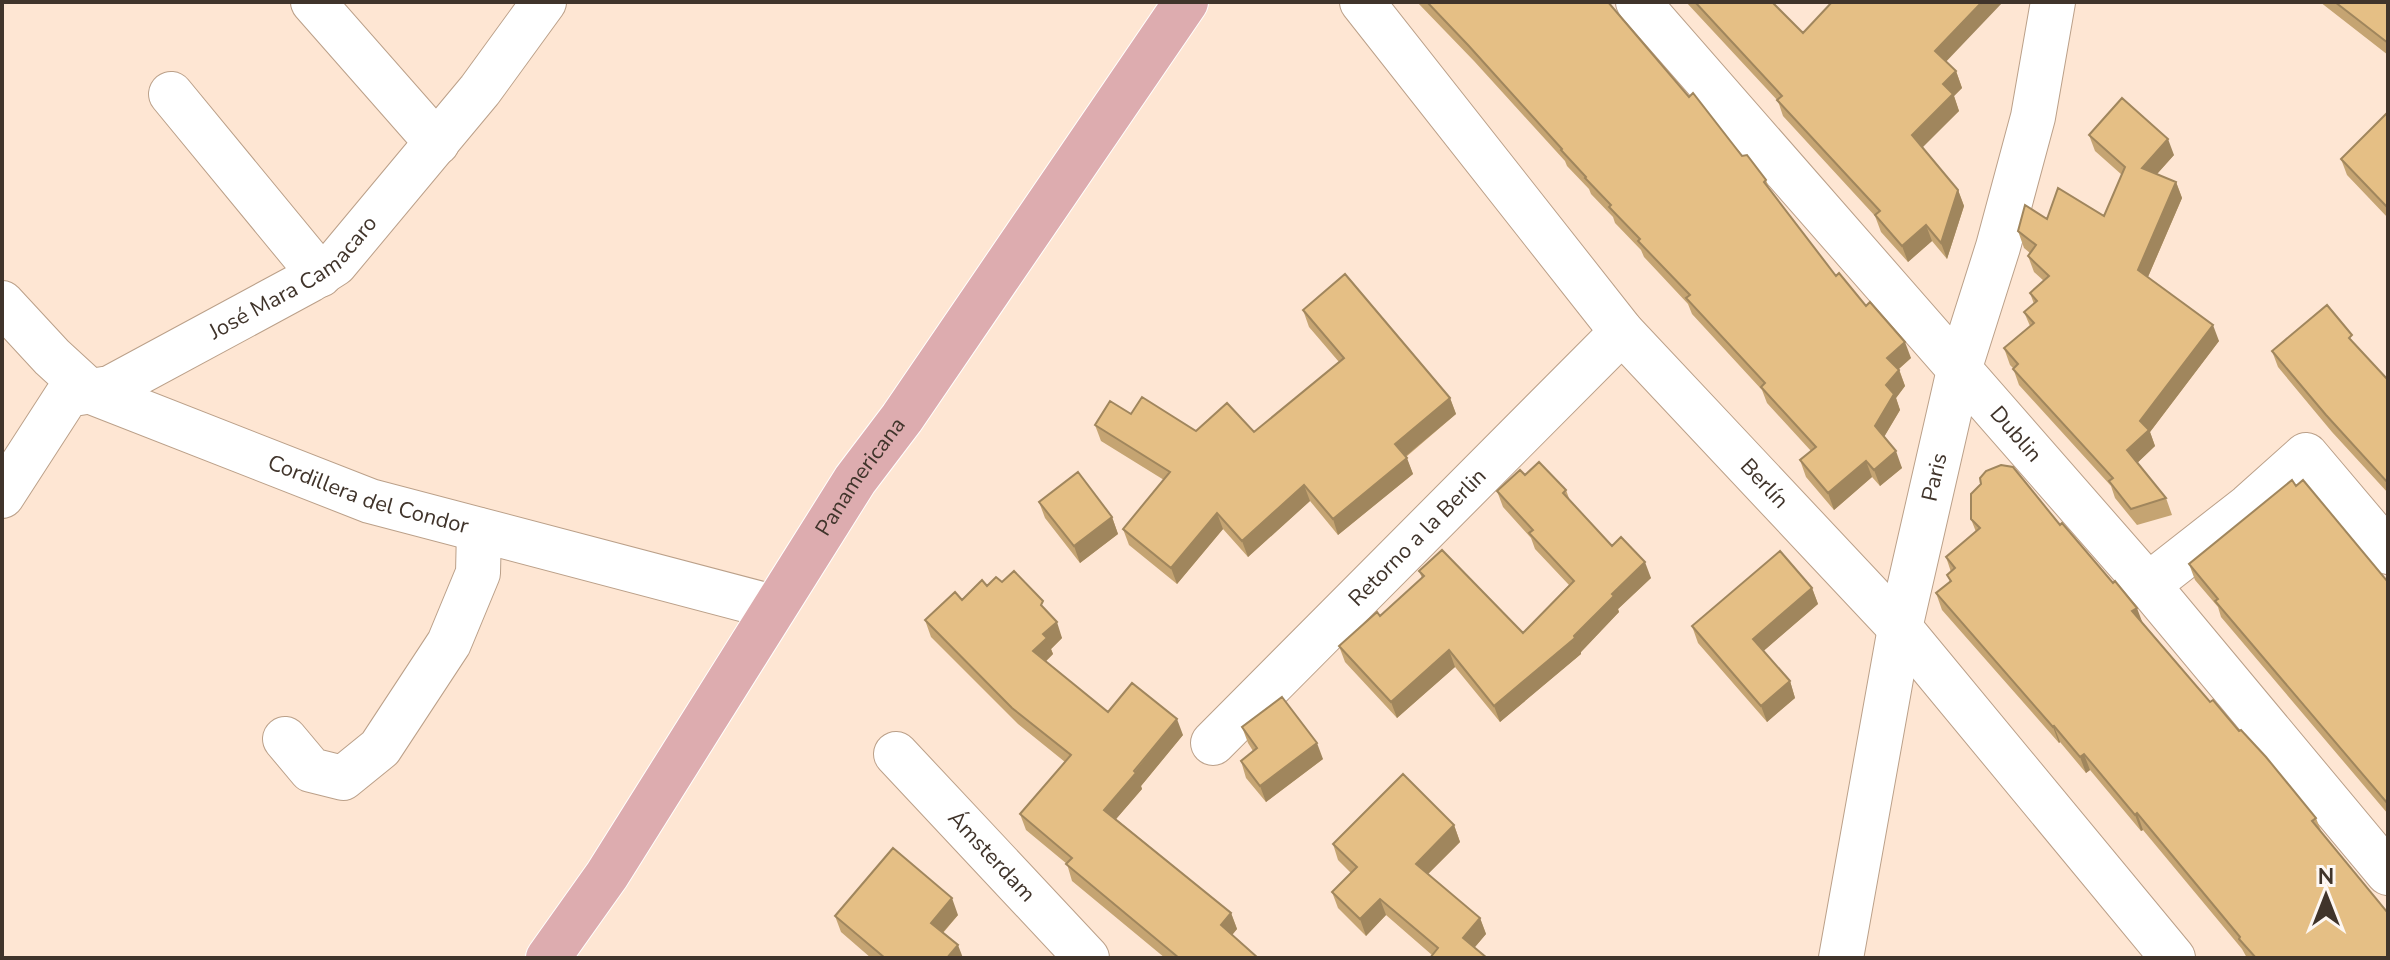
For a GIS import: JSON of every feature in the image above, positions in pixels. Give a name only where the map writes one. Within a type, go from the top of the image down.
[{"type":"main road","name":"Panamericana","points":[[548,958],[607,875],[855,480],[902,418],[1186,2]]},
{"type":"street","points":[[313,2],[437,143]]},
{"type":"street","name":"José Mara Camacaro","points":[[2,496],[61,402],[73,394],[110,388],[335,264],[480,90],[544,2]]},
{"type":"street","name":"Berlín","points":[[1362,2],[1622,332],[1900,628],[2173,958]]},
{"type":"street","name":"Dublin","points":[[1638,2],[2148,585],[2388,873]]},
{"type":"street","name":"Paris","points":[[1841,958],[1900,628],[1959,370],[1998,247],[2033,117],[2053,2]]},
{"type":"street","points":[[171,94],[320,275]]},
{"type":"street","name":"Cordillera del Condor","points":[[2,303],[52,357],[89,391],[370,501],[773,607]]},
{"type":"street","name":"Retorno a la Berlin","points":[[1213,743],[1622,332]]},
{"type":"street","points":[[2148,585],[2249,506],[2306,455],[2388,552]]},
{"type":"street","points":[[285,739],[311,770],[343,778],[380,748],[449,643],[478,573],[479,530]]},
{"type":"street","name":"Ámsterdam","points":[[896,754],[1087,958]]},
{"type":"building","points":[[1427,2],[1608,2],[1689,97],[1693,93],[1742,156],[1747,155],[1836,276],[1839,273],[1866,306],[1870,302],[1905,342],[1887,358],[1899,370],[1886,385],[1894,394],[1875,426],[1896,451],[1874,470],[1866,461],[1828,493],[1800,460],[1816,447],[1761,387],[1765,383],[1686,298],[1690,295],[1638,241],[1640,239],[1609,207],[1611,205],[1562,149]]},
{"type":"building","points":[[1695,2],[1772,2],[1803,33],[1832,2],[1982,2],[1935,51],[1956,71],[1943,84],[1953,94],[1912,135],[1958,190],[1941,243],[1926,225],[1902,246],[1875,215],[1880,211],[1777,100],[1782,96]]},
{"type":"building","points":[[2335,2],[2388,2],[2388,43]]},
{"type":"building","points":[[2122,98],[2168,139],[2142,168],[2176,182],[2138,270],[2213,325],[2140,421],[2149,430],[2127,450],[2166,498],[2131,509],[2109,481],[2113,478],[2013,369],[2018,364],[2004,348],[2034,323],[2024,312],[2037,301],[2030,293],[2049,276],[2028,256],[2036,245],[2018,231],[2025,205],[2047,219],[2058,188],[2104,216],[2125,167],[2089,135]]},
{"type":"building","points":[[2388,112],[2388,208],[2341,159]]},
{"type":"building","points":[[1345,274],[1450,398],[1395,444],[1407,458],[1333,519],[1304,485],[1242,541],[1217,513],[1171,568],[1123,529],[1170,472],[1095,425],[1110,401],[1131,414],[1142,397],[1196,431],[1227,403],[1254,432],[1344,358],[1303,310]]},
{"type":"building","points":[[2327,305],[2352,335],[2349,338],[2388,380],[2388,483],[2272,351]]},
{"type":"building","points":[[1539,462],[1612,546],[1621,537],[1645,562],[1612,594],[1614,596],[1575,638],[1494,706],[1449,650],[1391,702],[1339,646],[1377,612],[1380,616],[1424,576],[1419,571],[1442,550],[1523,633],[1574,581],[1529,533],[1533,530],[1497,491],[1520,470],[1525,475]]},
{"type":"building","points":[[2001,465],[2013,467],[2060,525],[2062,523],[2113,583],[2115,581],[2137,608],[2132,611],[2210,702],[2213,700],[2266,757],[2316,818],[2312,821],[2388,913],[2388,958],[2256,958],[2137,813],[2135,815],[2084,754],[2080,757],[1936,593],[1951,581],[1947,575],[1955,568],[1946,557],[1980,528],[1971,519],[1971,494],[1981,484],[1980,478],[1986,471]]},
{"type":"building","points":[[1078,472],[1112,517],[1074,546],[1039,502]]},
{"type":"building","points":[[2292,480],[2296,486],[2303,480],[2388,582],[2388,804],[2215,601],[2218,599],[2189,564]]},
{"type":"building","points":[[1780,551],[1812,588],[1753,639],[1790,681],[1761,706],[1692,626]]},
{"type":"building","points":[[1014,571],[1043,601],[1041,605],[1057,622],[1043,634],[1047,638],[1033,651],[1108,712],[1132,683],[1177,719],[1104,810],[1231,913],[1221,925],[1258,958],[1179,958],[1066,864],[1072,858],[1020,814],[1071,755],[1012,708],[925,620],[955,592],[962,600],[982,580],[987,586],[996,577],[1002,582]]},
{"type":"building","points":[[1282,697],[1317,743],[1260,786],[1241,761],[1257,748],[1242,727]]},
{"type":"building","points":[[1403,774],[1454,825],[1416,864],[1480,918],[1463,938],[1487,958],[1430,958],[1438,948],[1380,899],[1360,919],[1332,892],[1357,867],[1333,844]]},
{"type":"building","points":[[893,848],[952,898],[931,923],[958,945],[947,958],[885,958],[835,916]]}]
